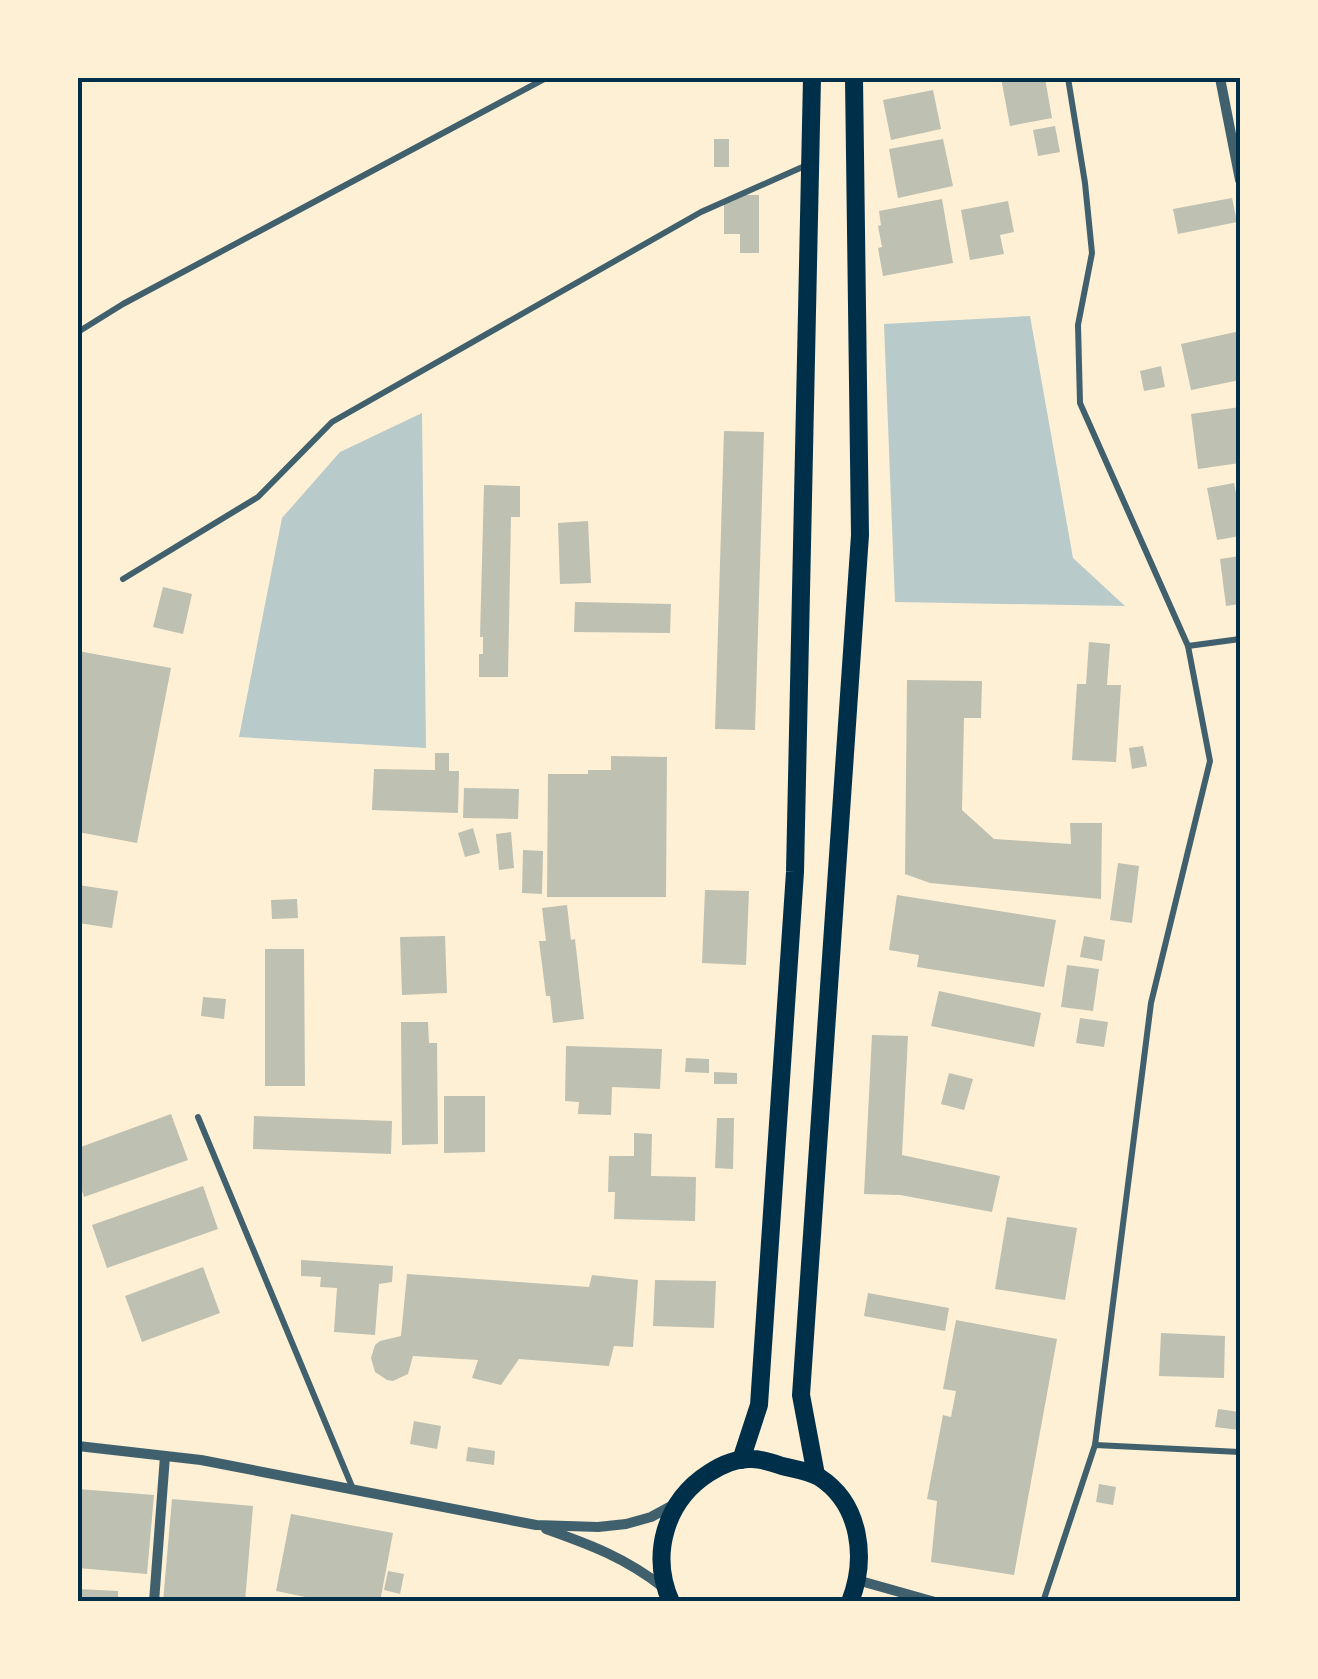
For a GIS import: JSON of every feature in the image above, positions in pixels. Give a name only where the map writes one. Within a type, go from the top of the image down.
[{"type":"main road","points":[[741,1460],[759,1405],[795,872],[812,78]]},
{"type":"main road","points":[[816,1475],[801,1395],[860,535],[854,78]]},
{"type":"main road","points":[[668,1595],[661,1569],[661,1547],[678,1503],[685,1492],[716,1468],[754,1458],[816,1475],[830,1486],[850,1513],[860,1546],[858,1580],[850,1602]]},
{"type":"street","points":[[1220,78],[1240,180]]},
{"type":"street","points":[[78,1446],[202,1460],[536,1525],[598,1528],[626,1524],[678,1503]]},
{"type":"street","points":[[154,1602],[165,1456]]},
{"type":"street","points":[[536,1525],[611,1553],[640,1569],[668,1595]]},
{"type":"street","points":[[858,1580],[935,1602]]},
{"type":"lane","points":[[78,332],[546,78]]},
{"type":"lane","points":[[1044,1602],[1095,1445],[1151,1003],[1210,761],[1188,646],[1080,403],[1078,325],[1092,253],[1068,78]]},
{"type":"lane","points":[[123,579],[258,497],[332,422],[702,212],[811,163]]},
{"type":"lane","points":[[1188,646],[1240,639]]},
{"type":"lane","points":[[198,1117],[353,1490]]},
{"type":"lane","points":[[1095,1445],[1240,1452]]},
{"type":"shaded area","points":[[1030,316],[1073,558],[1125,606],[895,602],[884,324]]},
{"type":"shaded area","points":[[422,413],[426,748],[239,737],[282,518],[340,452]]},
{"type":"building","points":[[1001,78],[1045,78],[1052,118],[1010,126]]},
{"type":"building","points":[[933,90],[941,129],[891,140],[883,100]]},
{"type":"building","points":[[1055,126],[1060,152],[1038,156],[1033,130]]},
{"type":"building","points":[[714,139],[729,139],[729,167],[714,167]]},
{"type":"building","points":[[943,139],[953,186],[898,198],[889,149]]},
{"type":"building","points":[[734,195],[759,195],[759,253],[740,253],[740,234],[724,234],[724,202],[734,201]]},
{"type":"building","points":[[1232,198],[1237,222],[1178,234],[1173,209]]},
{"type":"building","points":[[942,199],[953,263],[883,276],[878,248],[882,247],[879,211]]},
{"type":"building","points":[[1008,201],[1014,232],[1000,235],[1004,254],[970,260],[961,210]]},
{"type":"building","points":[[1240,331],[1240,380],[1191,390],[1181,344]]},
{"type":"building","points":[[1161,366],[1165,387],[1144,391],[1140,371]]},
{"type":"building","points":[[1240,407],[1240,463],[1198,469],[1191,414]]},
{"type":"building","points":[[724,431],[764,432],[755,730],[715,729]]},
{"type":"building","points":[[1234,483],[1237,498],[1240,497],[1240,536],[1217,540],[1207,488]]},
{"type":"building","points":[[484,485],[520,486],[520,517],[511,517],[508,677],[479,677],[479,654],[483,654],[480,637]]},
{"type":"building","points":[[588,521],[591,583],[560,584],[558,523]]},
{"type":"building","points":[[1240,556],[1240,604],[1226,606],[1220,559]]},
{"type":"building","points":[[163,587],[192,594],[183,634],[153,627]]},
{"type":"building","points":[[575,602],[671,604],[670,633],[574,632]]},
{"type":"building","points":[[1089,642],[1110,644],[1107,685],[1121,685],[1116,762],[1072,760],[1077,684],[1086,684]]},
{"type":"building","points":[[78,651],[171,668],[137,843],[78,832]]},
{"type":"building","points":[[907,680],[982,681],[981,718],[964,718],[962,810],[994,839],[1071,844],[1070,823],[1102,823],[1101,899],[930,883],[905,874]]},
{"type":"building","points":[[1143,746],[1147,766],[1132,769],[1129,748]]},
{"type":"building","points":[[435,753],[449,753],[449,771],[459,771],[458,813],[372,810],[374,769],[435,770]]},
{"type":"building","points":[[611,756],[667,757],[666,897],[547,897],[548,774],[611,770]]},
{"type":"building","points":[[464,788],[519,789],[518,819],[463,818]]},
{"type":"building","points":[[473,828],[480,853],[465,857],[458,833]]},
{"type":"building","points":[[511,832],[514,868],[499,870],[496,834]]},
{"type":"building","points":[[523,850],[543,851],[542,894],[522,893]]},
{"type":"building","points":[[1118,863],[1139,866],[1132,923],[1110,920]]},
{"type":"building","points":[[78,885],[118,891],[112,928],[78,923]]},
{"type":"building","points":[[705,890],[749,891],[746,965],[702,963]]},
{"type":"building","points":[[897,895],[1056,920],[1044,987],[917,967],[919,955],[889,950]]},
{"type":"building","points":[[297,899],[298,918],[272,919],[271,900]]},
{"type":"building","points":[[567,905],[584,1019],[553,1023],[539,941],[546,941],[542,908]]},
{"type":"building","points":[[445,936],[447,993],[402,995],[400,937]]},
{"type":"building","points":[[1084,936],[1105,940],[1102,961],[1080,957]]},
{"type":"building","points":[[265,949],[304,949],[305,1086],[265,1086]]},
{"type":"building","points":[[1067,965],[1099,969],[1093,1011],[1061,1007]]},
{"type":"building","points":[[939,991],[1041,1013],[1034,1047],[931,1026]]},
{"type":"building","points":[[203,997],[226,999],[224,1019],[201,1016]]},
{"type":"building","points":[[1080,1018],[1108,1022],[1104,1047],[1076,1043]]},
{"type":"building","points":[[401,1022],[428,1022],[429,1043],[437,1043],[438,1144],[402,1145]]},
{"type":"building","points":[[872,1035],[908,1036],[902,1155],[1000,1176],[992,1212],[900,1195],[864,1194]]},
{"type":"building","points":[[566,1046],[662,1049],[660,1089],[612,1087],[611,1115],[578,1114],[579,1102],[565,1101]]},
{"type":"building","points":[[686,1058],[709,1059],[709,1073],[685,1072]]},
{"type":"building","points":[[714,1072],[737,1073],[737,1084],[714,1084]]},
{"type":"building","points":[[949,1073],[973,1079],[964,1110],[941,1104]]},
{"type":"building","points":[[444,1096],[485,1096],[485,1152],[444,1153]]},
{"type":"building","points":[[171,1114],[188,1160],[84,1197],[78,1178],[78,1148]]},
{"type":"building","points":[[254,1116],[392,1121],[391,1154],[253,1149]]},
{"type":"building","points":[[717,1118],[734,1118],[733,1169],[715,1168]]},
{"type":"building","points":[[634,1133],[652,1134],[651,1176],[696,1177],[695,1221],[614,1219],[615,1192],[608,1192],[609,1156],[634,1156]]},
{"type":"building","points":[[203,1186],[218,1229],[107,1268],[92,1225]]},
{"type":"building","points":[[1007,1217],[1077,1228],[1065,1300],[995,1289]]},
{"type":"building","points":[[301,1260],[393,1266],[392,1282],[379,1284],[375,1335],[334,1332],[337,1288],[320,1287],[321,1277],[301,1276]]},
{"type":"building","points":[[203,1267],[220,1313],[142,1342],[125,1296]]},
{"type":"building","points":[[407,1274],[589,1287],[592,1275],[638,1280],[633,1347],[614,1346],[609,1366],[519,1359],[501,1385],[472,1378],[478,1360],[413,1356],[408,1374],[387,1380],[375,1372],[371,1358],[380,1341],[401,1336]]},
{"type":"building","points":[[655,1280],[716,1281],[714,1328],[653,1326]]},
{"type":"building","points":[[868,1293],[949,1308],[945,1331],[864,1316]]},
{"type":"building","points":[[956,1320],[1057,1339],[1014,1575],[931,1562],[937,1501],[927,1499],[943,1415],[951,1417],[956,1391],[943,1389]]},
{"type":"building","points":[[1161,1333],[1225,1336],[1224,1378],[1159,1376]]},
{"type":"building","points":[[1218,1409],[1240,1412],[1239,1430],[1215,1427]]},
{"type":"building","points":[[414,1421],[441,1426],[437,1449],[410,1444]]},
{"type":"building","points":[[468,1447],[495,1451],[494,1465],[466,1461]]},
{"type":"building","points":[[1099,1484],[1116,1487],[1113,1505],[1096,1502]]},
{"type":"building","points":[[78,1489],[154,1495],[147,1574],[78,1568]]},
{"type":"building","points":[[172,1499],[253,1506],[245,1602],[163,1602]]},
{"type":"building","points":[[291,1514],[393,1533],[380,1602],[330,1602],[276,1591]]},
{"type":"building","points":[[388,1571],[404,1574],[400,1594],[384,1590]]},
{"type":"building","points":[[78,1589],[118,1591],[118,1602],[78,1602]]}]
